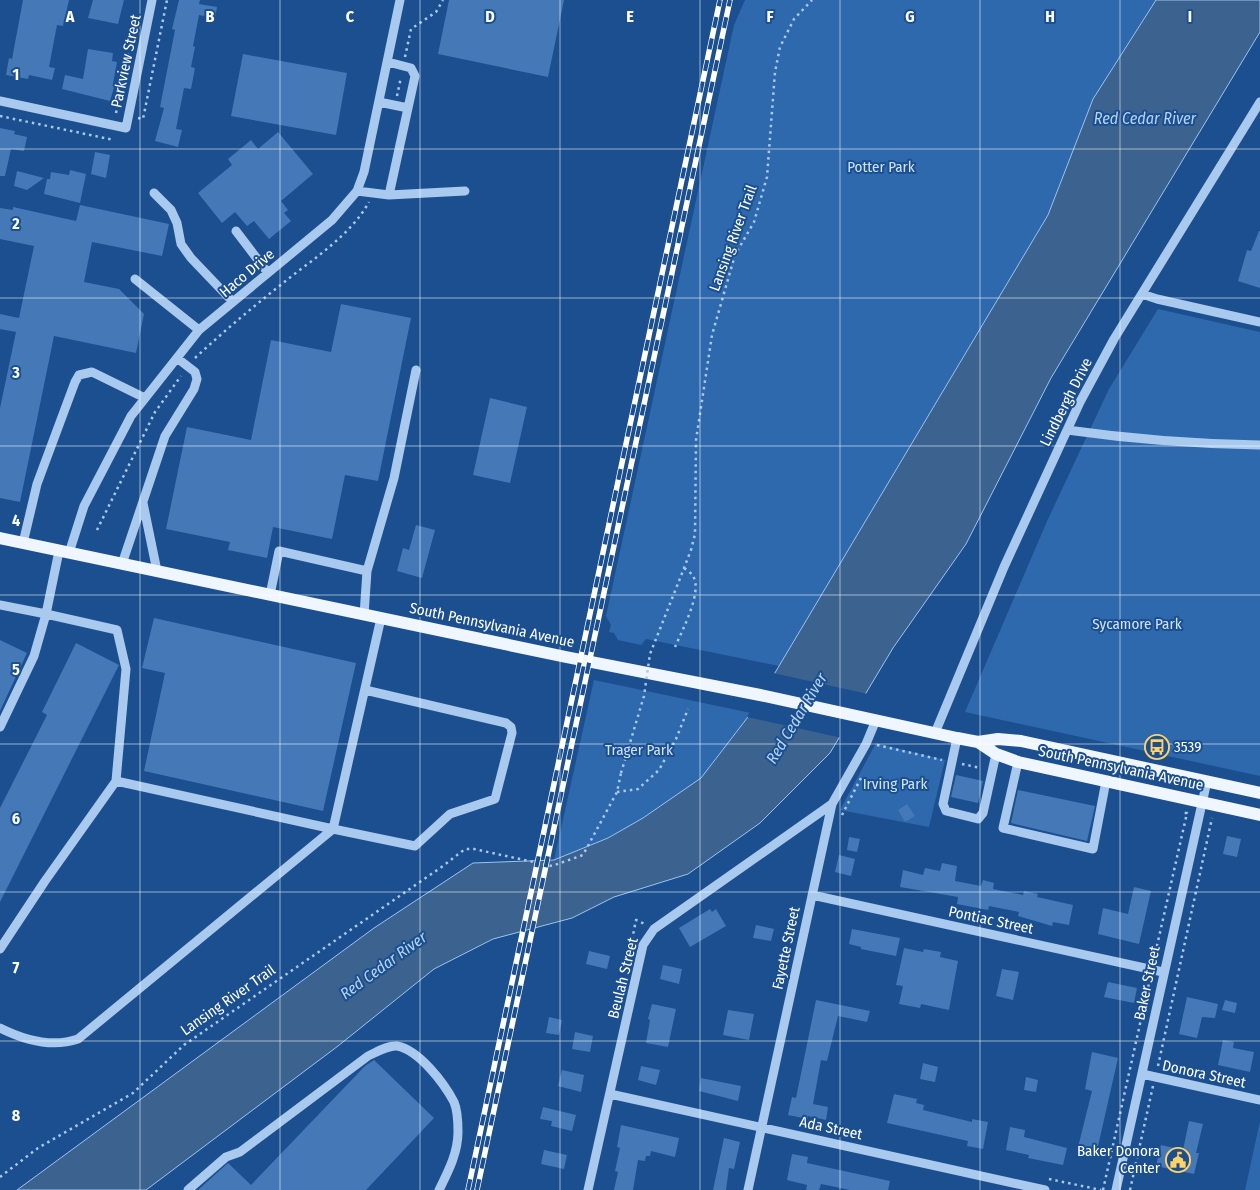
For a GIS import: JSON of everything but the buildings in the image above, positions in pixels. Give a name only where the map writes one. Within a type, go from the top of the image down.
[{"type":"main road","name":"South Pennsylvania Avenue","points":[[0,538],[566,657],[760,695],[935,734],[978,742],[998,739],[1021,741],[1260,793]]},
{"type":"main road","name":"South Pennsylvania Avenue","points":[[978,742],[996,754],[1018,762],[1260,815]]},
{"type":"street","name":"Parkview Street","points":[[0,102],[126,128],[152,0]]},
{"type":"street","name":"Haco Drive","points":[[0,727],[34,656],[64,552],[84,506],[131,416],[199,330],[332,220],[358,191],[364,172],[400,0]]},
{"type":"street","points":[[388,62],[410,68],[415,76],[389,195]]},
{"type":"street","points":[[379,102],[408,108]]},
{"type":"street","name":"Lindbergh Drive","points":[[935,734],[1004,567],[1067,430],[1114,339],[1260,102]]},
{"type":"street","points":[[358,191],[389,195],[465,191]]},
{"type":"street","points":[[154,192],[171,210],[177,223],[181,244],[191,258],[233,302]]},
{"type":"street","points":[[236,232],[268,273]]},
{"type":"street","points":[[135,279],[199,330]]},
{"type":"street","points":[[1142,294],[1260,322]]},
{"type":"street","points":[[122,564],[165,436],[194,389],[195,372],[177,358]]},
{"type":"street","points":[[364,614],[367,571],[394,478],[416,370]]},
{"type":"street","points":[[23,543],[37,484],[75,382],[79,376],[92,372],[145,398]]},
{"type":"street","points":[[1067,430],[1113,437],[1203,445],[1260,446]]},
{"type":"street","points":[[143,502],[157,572]]},
{"type":"street","points":[[270,595],[279,551],[367,571]]},
{"type":"street","points":[[0,605],[117,630],[126,669],[116,781],[45,880],[0,949]]},
{"type":"street","points":[[0,1028],[12,1034],[44,1042],[65,1044],[78,1039],[334,829],[381,618]]},
{"type":"street","points":[[116,781],[415,846],[450,814],[495,799],[512,733],[511,727],[506,723],[365,690]]},
{"type":"street","name":"Fayette Street","points":[[748,1190],[832,804],[866,744],[876,720]]},
{"type":"street","points":[[957,738],[943,804],[946,811],[978,818],[983,813],[996,754]]},
{"type":"street","points":[[1018,762],[1003,828],[1092,849],[1106,781]]},
{"type":"street","name":"Baker Street","points":[[1116,1190],[1207,781]]},
{"type":"street","name":"Beulah Street","points":[[588,1190],[643,945],[647,936],[654,928],[832,804]]},
{"type":"street","name":"Pontiac Street","points":[[812,894],[1164,972]]},
{"type":"street","points":[[188,1190],[226,1157],[240,1152],[368,1056],[385,1048],[396,1046],[411,1051],[432,1070],[454,1103],[458,1134],[454,1159],[439,1190]]},
{"type":"street","name":"Donora Street","points":[[1142,1074],[1260,1100]]},
{"type":"street","name":"Ada Street","points":[[610,1094],[1045,1190]]},
{"type":"path","points":[[132,38],[116,113],[143,119],[167,0]]},
{"type":"path","name":"Lansing River Trail","points":[[0,1177],[38,1148],[133,1093],[184,1045],[465,849],[474,849],[552,866],[583,855],[617,792],[620,773],[644,696],[650,654],[691,550],[695,534],[696,440],[712,335],[735,255],[754,222],[767,176],[775,72],[780,47],[794,19],[812,0]]},
{"type":"path","points":[[0,116],[114,140]]},
{"type":"path","points":[[675,647],[694,598],[696,586],[692,575],[684,568]]},
{"type":"path","points":[[617,792],[638,789],[659,770],[676,739],[688,709]]},
{"type":"path","points":[[842,815],[864,772]]},
{"type":"path","points":[[1103,1190],[1187,813]]},
{"type":"path","points":[[1130,1190],[1212,817]]},
{"type":"green space","name":"Potter Park","points":[[745,0],[1156,0],[1093,99],[1048,215],[779,666],[646,639],[641,645],[618,640],[614,633],[609,632],[611,625],[606,616],[734,25]]},
{"type":"green space","name":"Sycamore Park","points":[[1158,309],[1260,332],[1260,776],[965,712],[1048,519],[1109,389]]},
{"type":"green space","name":"Trager Park","points":[[594,680],[751,713],[701,778],[643,818],[608,838],[554,860]]},
{"type":"green space","name":"Irving Park","points":[[876,743],[945,760],[929,827],[840,810]]},
{"type":"green space","points":[[1260,1121],[1260,1190],[1245,1190]]},
{"type":"water","name":"Red Cedar River","points":[[1156,0],[1260,0],[1260,32],[1051,378],[966,544],[893,648],[830,753],[760,823],[688,874],[614,897],[572,918],[493,939],[434,969],[338,1046],[146,1190],[17,1190],[374,928],[473,863],[554,860],[608,838],[643,818],[701,778],[751,713],[1048,215],[1093,99]]},
{"type":"pier","points":[[773,673],[868,694],[842,738],[747,717]]},
{"type":"railway","points":[[468,1190],[720,0]]},
{"type":"railway","points":[[477,1190],[730,0]]},
{"type":"place","name":"3539","points":[[1157,747]]},
{"type":"place","name":"Baker Donora Center","points":[[1178,1160]]}]
